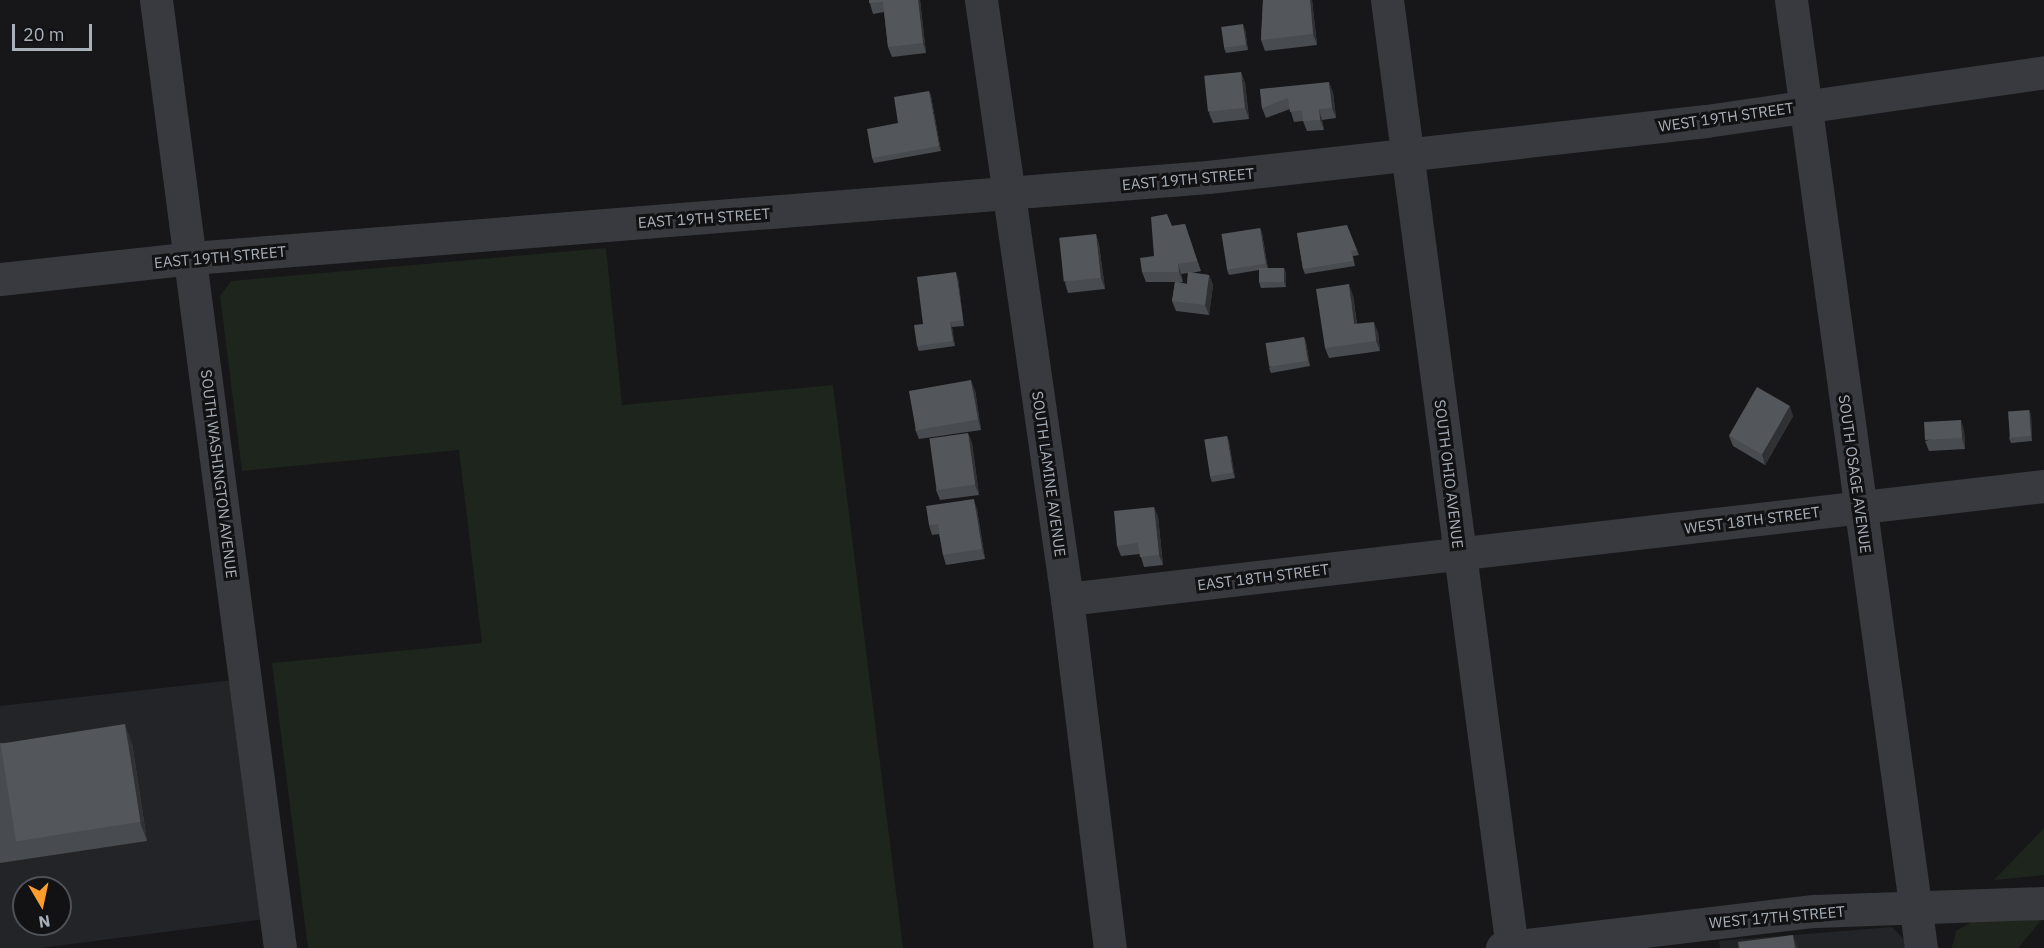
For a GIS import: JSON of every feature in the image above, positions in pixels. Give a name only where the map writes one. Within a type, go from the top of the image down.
[{"type":"street","name":"SOUTH WASHINGTON AVENUE","points":[[156,0],[192,258],[280,948]]},
{"type":"street","name":"SOUTH LAMINE AVENUE","points":[[981,0],[1067,599],[1110,948]]},
{"type":"street","name":"SOUTH OHIO AVENUE","points":[[1387,0],[1509,948]]},
{"type":"street","name":"SOUTH OSAGE AVENUE","points":[[1791,0],[1913,910],[1921,948]]},
{"type":"street","name":"WEST 19TH STREET","points":[[1408,157],[1805,106],[2044,72]]},
{"type":"street","name":"EAST 19TH STREET","points":[[0,279],[192,258],[1009,195],[1408,157]]},
{"type":"street","name":"WEST 18TH STREET","points":[[1460,554],[2044,486]]},
{"type":"street","name":"EAST 18TH STREET","points":[[1067,599],[1460,554]]},
{"type":"street","name":"WEST 17TH STREET","points":[[1509,948],[1814,911],[1913,910],[2044,903]]},
{"type":"shaded area","points":[[606,248],[622,405],[833,385],[903,948],[308,948],[272,663],[482,643],[459,450],[242,471],[220,296],[231,281]]},
{"type":"shaded area","points":[[243,679],[273,918],[40,948],[0,948],[0,706]]},
{"type":"shaded area","points":[[2044,828],[2044,875],[1994,880]]},
{"type":"shaded area","points":[[2044,917],[2018,948],[1952,948],[1956,931],[1977,919]]},
{"type":"shaded area","points":[[1892,927],[1912,948],[1720,948],[1719,941]]},
{"type":"building","points":[[869,0],[918,0],[923,43],[888,47],[883,2],[869,3]]},
{"type":"building","points":[[1263,0],[1310,0],[1313,34],[1261,40]]},
{"type":"building","points":[[1243,24],[1246,45],[1224,48],[1221,27]]},
{"type":"building","points":[[1241,72],[1245,108],[1208,112],[1204,76]]},
{"type":"building","points":[[1329,82],[1332,108],[1319,109],[1320,120],[1303,121],[1302,110],[1290,112],[1288,98],[1262,108],[1260,89]]},
{"type":"building","points":[[929,91],[939,146],[872,158],[867,129],[898,123],[894,97]]},
{"type":"building","points":[[1167,214],[1172,226],[1185,224],[1197,261],[1178,264],[1179,272],[1142,272],[1140,258],[1154,256],[1151,217]]},
{"type":"building","points":[[1347,225],[1357,250],[1351,251],[1353,261],[1303,269],[1297,233]]},
{"type":"building","points":[[1260,228],[1266,264],[1227,270],[1221,234]]},
{"type":"building","points":[[1096,234],[1101,278],[1064,282],[1059,238]]},
{"type":"building","points":[[1259,268],[1284,268],[1284,282],[1259,282]]},
{"type":"building","points":[[956,272],[963,320],[950,322],[953,341],[917,346],[914,325],[923,324],[917,277]]},
{"type":"building","points":[[1188,272],[1209,275],[1205,305],[1172,301],[1175,282],[1187,284]]},
{"type":"building","points":[[1349,284],[1354,324],[1374,322],[1376,341],[1325,348],[1316,289]]},
{"type":"building","points":[[1304,337],[1308,361],[1269,367],[1265,343]]},
{"type":"building","points":[[971,380],[978,419],[916,430],[909,391]]},
{"type":"building","points":[[1757,387],[1790,406],[1762,454],[1729,435]]},
{"type":"building","points":[[2029,410],[2031,436],[2010,437],[2008,411]]},
{"type":"building","points":[[1961,420],[1962,438],[1925,440],[1924,422]]},
{"type":"building","points":[[968,433],[975,484],[937,490],[929,438]]},
{"type":"building","points":[[1227,436],[1233,473],[1210,476],[1204,440]]},
{"type":"building","points":[[974,499],[982,549],[943,555],[938,524],[929,525],[926,506]]},
{"type":"building","points":[[1154,507],[1159,555],[1140,557],[1138,543],[1117,546],[1114,511]]},
{"type":"building","points":[[125,724],[140,822],[16,841],[1,744]]},
{"type":"building","points":[[1793,935],[1795,948],[1739,948],[1738,942]]}]
